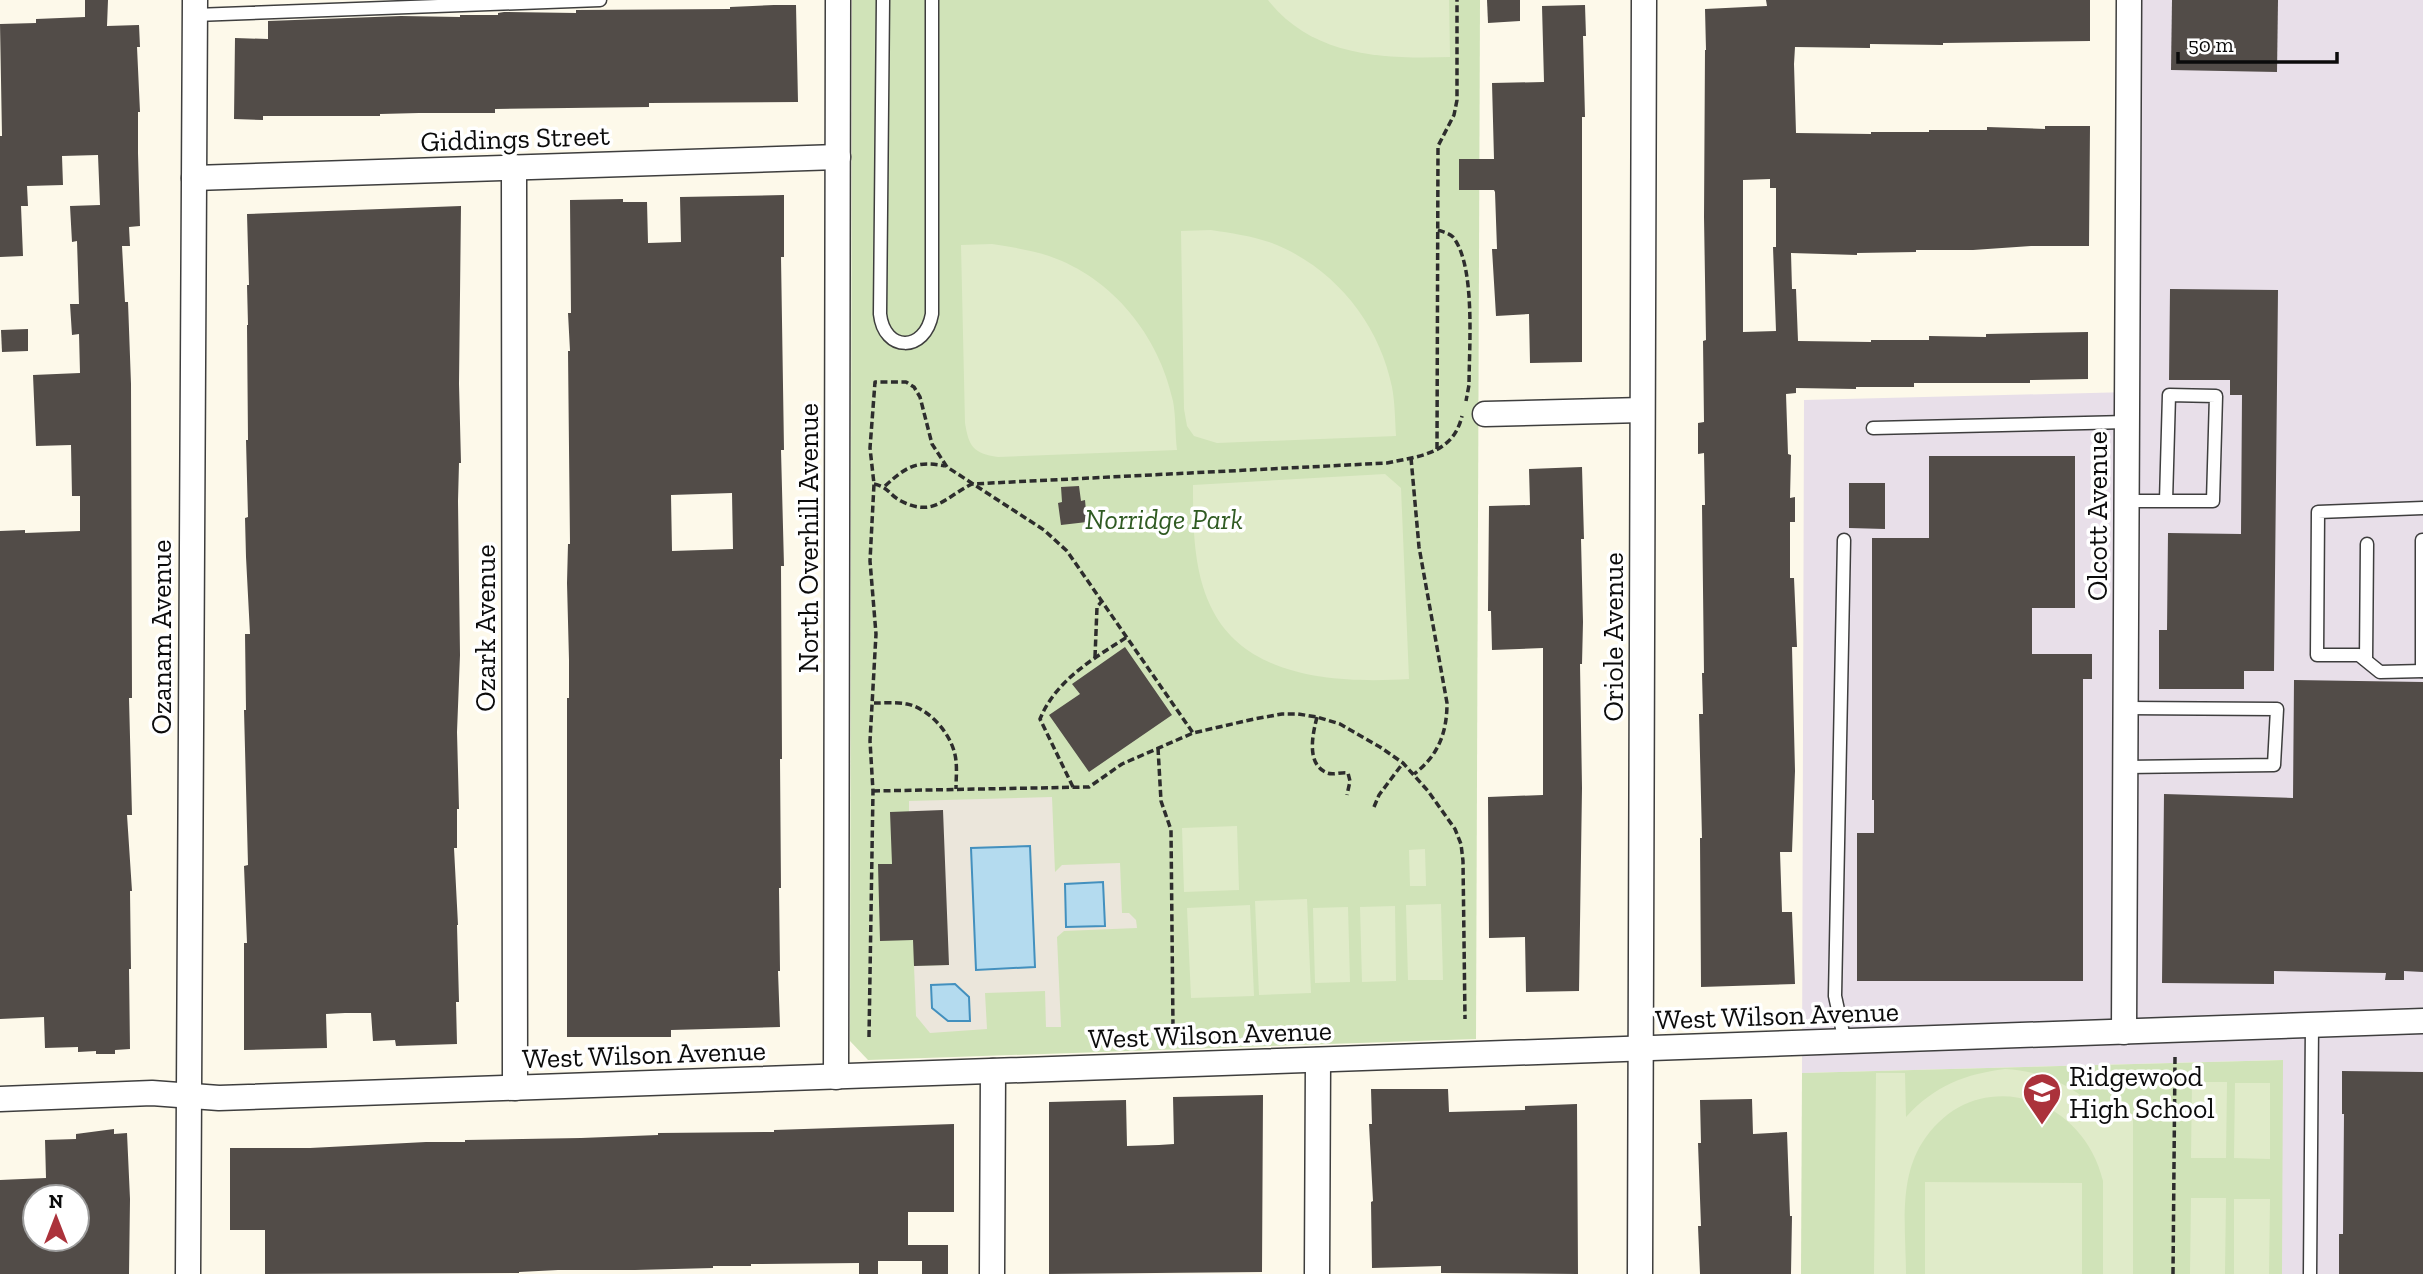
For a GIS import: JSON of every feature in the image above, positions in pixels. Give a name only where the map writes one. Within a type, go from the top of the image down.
[{"type":"street","name":"North Overhill Avenue","points":[[836,1077],[838,0]]},
{"type":"street","name":"Oriole Avenue","points":[[1640,1274],[1644,0]]},
{"type":"street","name":"Olcott Avenue","points":[[2124,1032],[2129,0]]},
{"type":"street","name":"Ozanam Avenue","points":[[188,1274],[195,8]]},
{"type":"street","name":"Giddings Street","points":[[194,178],[838,157]]},
{"type":"street","name":"Ozark Avenue","points":[[514,167],[515,1087]]},
{"type":"street","points":[[1485,414],[1642,410]]},
{"type":"street","name":"West Wilson Avenue","points":[[0,1098],[152,1093],[219,1098],[2423,1021]]},
{"type":"street","points":[[1317,1274],[1318,1060]]},
{"type":"street","points":[[992,1274],[993,1071]]},
{"type":"lane","points":[[195,8],[600,0]]},
{"type":"lane","points":[[883,0],[880,314],[881,326],[886,334],[894,340],[906,342],[918,340],[926,334],[932,314],[932,0]]},
{"type":"lane","points":[[2127,501],[2166,501],[2213,501],[2216,396],[2169,396],[2166,501]]},
{"type":"lane","points":[[1873,428],[2127,422]]},
{"type":"lane","points":[[2422,540],[2422,671],[2380,672],[2359,655],[2317,656],[2318,512],[2423,508]]},
{"type":"lane","points":[[1844,540],[1835,996],[1845,1042]]},
{"type":"lane","points":[[2366,660],[2367,544]]},
{"type":"lane","points":[[2126,708],[2277,709],[2274,765],[2126,767]]},
{"type":"lane","points":[[2310,1274],[2312,1025]]},
{"type":"path","points":[[1437,449],[1438,146],[1454,115],[1457,100],[1457,0]]},
{"type":"path","points":[[874,484],[885,486],[899,500],[924,507],[937,507],[955,492],[972,484],[1387,463],[1437,449],[1451,442],[1460,427],[1469,385],[1468,280],[1461,253],[1453,237],[1438,230]]},
{"type":"path","points":[[869,1037],[873,791],[870,741],[876,634],[870,561],[874,484],[870,447],[875,382],[906,382],[914,387],[920,397],[932,444],[947,467]]},
{"type":"path","points":[[1411,458],[1419,547],[1447,703],[1441,741],[1427,764],[1414,774]]},
{"type":"path","points":[[885,486],[900,472],[914,465],[929,463],[947,467],[1056,539],[1080,568],[1193,733]]},
{"type":"path","points":[[1095,657],[1097,607],[1101,601]]},
{"type":"path","points":[[1073,787],[1040,719],[1046,704],[1059,688],[1095,657],[1127,637]]},
{"type":"path","points":[[874,703],[907,704],[922,709],[934,720],[946,733],[953,747],[956,759],[956,789]]},
{"type":"path","points":[[873,791],[1089,787],[1108,772],[1193,733],[1282,714],[1317,717],[1361,735],[1403,763],[1445,813],[1461,844],[1465,1019]]},
{"type":"path","points":[[1317,717],[1312,740],[1314,757],[1323,771],[1348,773],[1350,781],[1347,796]]},
{"type":"path","points":[[1158,748],[1161,801],[1171,830],[1173,1028]]},
{"type":"path","points":[[1374,807],[1379,795],[1403,763]]},
{"type":"path","points":[[2173,1274],[2175,1056]]},
{"type":"shaded area","points":[[2134,0],[2423,0],[2423,1274],[2282,1274],[2282,1060],[1802,1073],[1804,400],[2130,392]]},
{"type":"shaded area","points":[[1052,797],[1055,872],[1062,865],[1120,863],[1122,913],[1129,913],[1136,920],[1137,928],[1064,931],[1057,937],[1061,1027],[1046,1027],[1045,991],[985,993],[987,1029],[930,1033],[916,1016],[914,966],[948,965],[909,811],[909,801]]},
{"type":"green space","name":"Norridge Park","points":[[852,0],[1480,0],[1476,1039],[868,1060],[850,1041]]},
{"type":"green space","points":[[1268,0],[1449,0],[1450,57],[1375,55],[1328,44],[1286,19]]},
{"type":"green space","points":[[1211,230],[1262,240],[1292,252],[1313,265],[1349,299],[1364,319],[1386,363],[1393,393],[1396,436],[1217,443],[1194,436],[1187,426],[1184,409],[1181,231]]},
{"type":"green space","points":[[992,244],[1042,254],[1072,266],[1113,294],[1130,312],[1157,354],[1166,377],[1174,407],[1177,450],[998,457],[978,451],[974,447],[968,438],[965,423],[961,245]]},
{"type":"green space","points":[[1385,474],[1401,488],[1409,679],[1355,680],[1299,672],[1273,664],[1249,651],[1229,634],[1213,611],[1201,581],[1194,533],[1193,485]]},
{"type":"green space","points":[[1237,826],[1239,890],[1184,892],[1182,828]]},
{"type":"green space","points":[[1425,849],[1426,886],[1410,886],[1409,850]]},
{"type":"green space","points":[[1307,899],[1311,993],[1259,995],[1255,901]]},
{"type":"green space","points":[[1441,904],[1443,980],[1408,980],[1406,905]]},
{"type":"green space","points":[[1250,905],[1254,996],[1191,998],[1187,908]]},
{"type":"green space","points":[[1395,906],[1396,981],[1362,982],[1360,907]]},
{"type":"green space","points":[[1348,907],[1350,982],[1315,983],[1313,908]]},
{"type":"green space","name":"Ridgewood High School","points":[[2283,1060],[2282,1274],[1801,1274],[1802,1073]]},
{"type":"green space","points":[[2005,1069],[2032,1073],[2058,1082],[2081,1095],[2102,1114],[2133,1114],[2133,1274],[2103,1274],[2103,1181],[2091,1151],[2073,1126],[2050,1109],[2023,1099],[1996,1096],[1968,1103],[1943,1118],[1922,1143],[1914,1158],[1906,1190],[1906,1274],[1874,1274],[1876,1073],[1905,1073],[1906,1117],[1928,1097],[1951,1083],[1977,1074]]},
{"type":"green space","points":[[2192,1082],[2227,1082],[2226,1158],[2191,1158]]},
{"type":"green space","points":[[2235,1083],[2270,1083],[2270,1159],[2234,1158]]},
{"type":"green space","points":[[1925,1182],[2082,1183],[2082,1274],[1925,1274]]},
{"type":"green space","points":[[2191,1198],[2226,1198],[2225,1274],[2190,1274]]},
{"type":"green space","points":[[2234,1199],[2270,1199],[2269,1274],[2234,1274]]},
{"type":"water","points":[[1030,846],[1035,967],[976,970],[971,848]]},
{"type":"water","points":[[1103,882],[1105,926],[1066,927],[1065,884]]},
{"type":"water","points":[[955,984],[969,997],[970,1021],[948,1021],[932,1008],[931,985]]},
{"type":"building","points":[[85,0],[108,0],[107,26],[139,25],[140,47],[137,47],[140,226],[129,227],[130,246],[122,246],[125,302],[128,302],[131,384],[132,698],[129,698],[132,815],[127,815],[132,891],[130,1049],[115,1050],[115,1054],[78,1052],[78,1047],[45,1048],[44,1017],[0,1019],[0,531],[80,531],[80,496],[72,496],[71,445],[36,446],[33,375],[80,373],[79,334],[72,335],[70,304],[79,304],[77,241],[72,242],[70,206],[100,205],[98,155],[62,156],[63,185],[27,186],[28,206],[21,206],[23,256],[0,257],[0,24],[85,17]]},
{"type":"building","points":[[1487,0],[1520,0],[1520,21],[1488,23]]},
{"type":"building","points":[[1766,0],[2090,0],[2090,41],[1870,44],[1870,48],[1795,47],[1794,64],[1796,133],[1871,134],[1987,130],[1987,127],[2045,129],[2045,126],[2090,126],[2089,246],[1916,250],[1857,255],[1791,253],[1792,289],[1796,289],[1798,341],[1871,342],[1929,340],[1929,336],[1986,337],[1986,334],[2088,332],[2088,379],[2030,380],[2030,383],[1914,383],[1914,387],[1856,389],[1796,388],[1796,393],[1786,394],[1788,454],[1791,455],[1790,498],[1795,497],[1795,522],[1790,522],[1790,578],[1794,578],[1797,647],[1792,647],[1795,771],[1792,852],[1780,852],[1782,912],[1792,912],[1795,984],[1701,987],[1699,714],[1703,714],[1702,505],[1705,505],[1704,453],[1698,454],[1698,423],[1704,422],[1703,341],[1706,340],[1705,9],[1767,6]],"holes":[[[1770,179],[1770,188],[1776,188],[1776,247],[1773,247],[1776,331],[1743,332],[1743,180]]]},
{"type":"building","points":[[2172,0],[2278,0],[2277,72],[2171,70]]},
{"type":"building","points":[[796,5],[798,102],[649,103],[649,107],[495,109],[495,113],[263,116],[263,120],[234,119],[235,38],[268,39],[268,21],[401,16],[460,17],[498,15],[504,12],[576,13],[576,10],[730,9]]},
{"type":"building","points":[[1585,5],[1582,362],[1530,363],[1529,314],[1496,316],[1492,249],[1497,249],[1495,192],[1459,190],[1459,159],[1494,159],[1492,83],[1544,82],[1542,6]]},
{"type":"building","points":[[784,195],[784,257],[781,257],[784,566],[781,566],[782,759],[778,971],[780,1027],[671,1030],[671,1037],[567,1037],[570,200],[623,199],[623,202],[647,202],[648,243],[681,242],[680,197]],"holes":[[[732,493],[733,549],[672,551],[671,495]]]},
{"type":"building","points":[[461,206],[461,463],[458,501],[460,655],[457,732],[459,809],[457,848],[454,848],[458,925],[457,1044],[396,1046],[395,1040],[373,1041],[371,1013],[345,1013],[326,1014],[327,1048],[244,1050],[244,943],[247,943],[244,866],[248,865],[245,634],[250,634],[245,518],[248,517],[247,214]]},
{"type":"building","points":[[2170,289],[2278,290],[2274,671],[2244,671],[2244,689],[2159,689],[2159,630],[2167,630],[2168,533],[2241,534],[2242,395],[2230,395],[2230,380],[2169,380]]},
{"type":"building","points":[[28,329],[28,351],[2,352],[1,330]]},
{"type":"building","points":[[1929,456],[2075,456],[2075,608],[2032,608],[2032,654],[2092,654],[2092,679],[2083,679],[2083,981],[1857,981],[1857,833],[1874,833],[1872,538],[1929,538]]},
{"type":"building","points":[[1582,467],[1584,539],[1581,539],[1583,622],[1580,664],[1582,788],[1579,991],[1526,992],[1525,937],[1489,938],[1488,797],[1543,795],[1543,648],[1492,650],[1491,611],[1488,611],[1489,506],[1530,505],[1529,469]]},
{"type":"building","points":[[1849,483],[1885,483],[1885,529],[1849,528]]},
{"type":"building","points":[[1079,486],[1081,501],[1085,500],[1087,522],[1061,525],[1058,503],[1062,502],[1061,487]]},
{"type":"building","points":[[1125,647],[1172,715],[1089,772],[1049,715],[1080,694],[1072,684]]},
{"type":"building","points":[[2294,680],[2423,682],[2423,972],[2404,971],[2404,980],[2385,980],[2386,973],[2274,971],[2274,984],[2162,983],[2164,794],[2293,798]]},
{"type":"building","points":[[943,810],[949,965],[914,966],[913,940],[880,941],[878,864],[892,864],[890,812]]},
{"type":"building","points":[[2342,1071],[2423,1072],[2423,1274],[2339,1274],[2339,1234],[2343,1234]]},
{"type":"building","points":[[1371,1089],[1448,1089],[1449,1112],[1525,1110],[1525,1106],[1577,1104],[1578,1274],[1441,1273],[1441,1266],[1372,1268],[1373,1201],[1369,1124],[1372,1124]]},
{"type":"building","points":[[1263,1095],[1262,1272],[1049,1274],[1049,1102],[1126,1100],[1127,1146],[1159,1145],[1174,1144],[1173,1097]]},
{"type":"building","points":[[1752,1099],[1753,1134],[1787,1132],[1792,1216],[1791,1274],[1700,1274],[1700,1100]]},
{"type":"building","points":[[954,1124],[954,1212],[908,1212],[908,1245],[948,1245],[948,1274],[922,1274],[922,1261],[878,1261],[878,1274],[859,1274],[859,1263],[751,1264],[713,1268],[519,1273],[265,1274],[265,1230],[230,1230],[230,1148],[310,1148],[465,1140],[774,1132]]},
{"type":"building","points":[[114,1129],[114,1134],[127,1133],[129,1274],[0,1274],[0,1180],[46,1178],[45,1140],[76,1139],[76,1134]]},
{"type":"place","name":"Ridgewood High School","points":[[2042,1126]]}]
